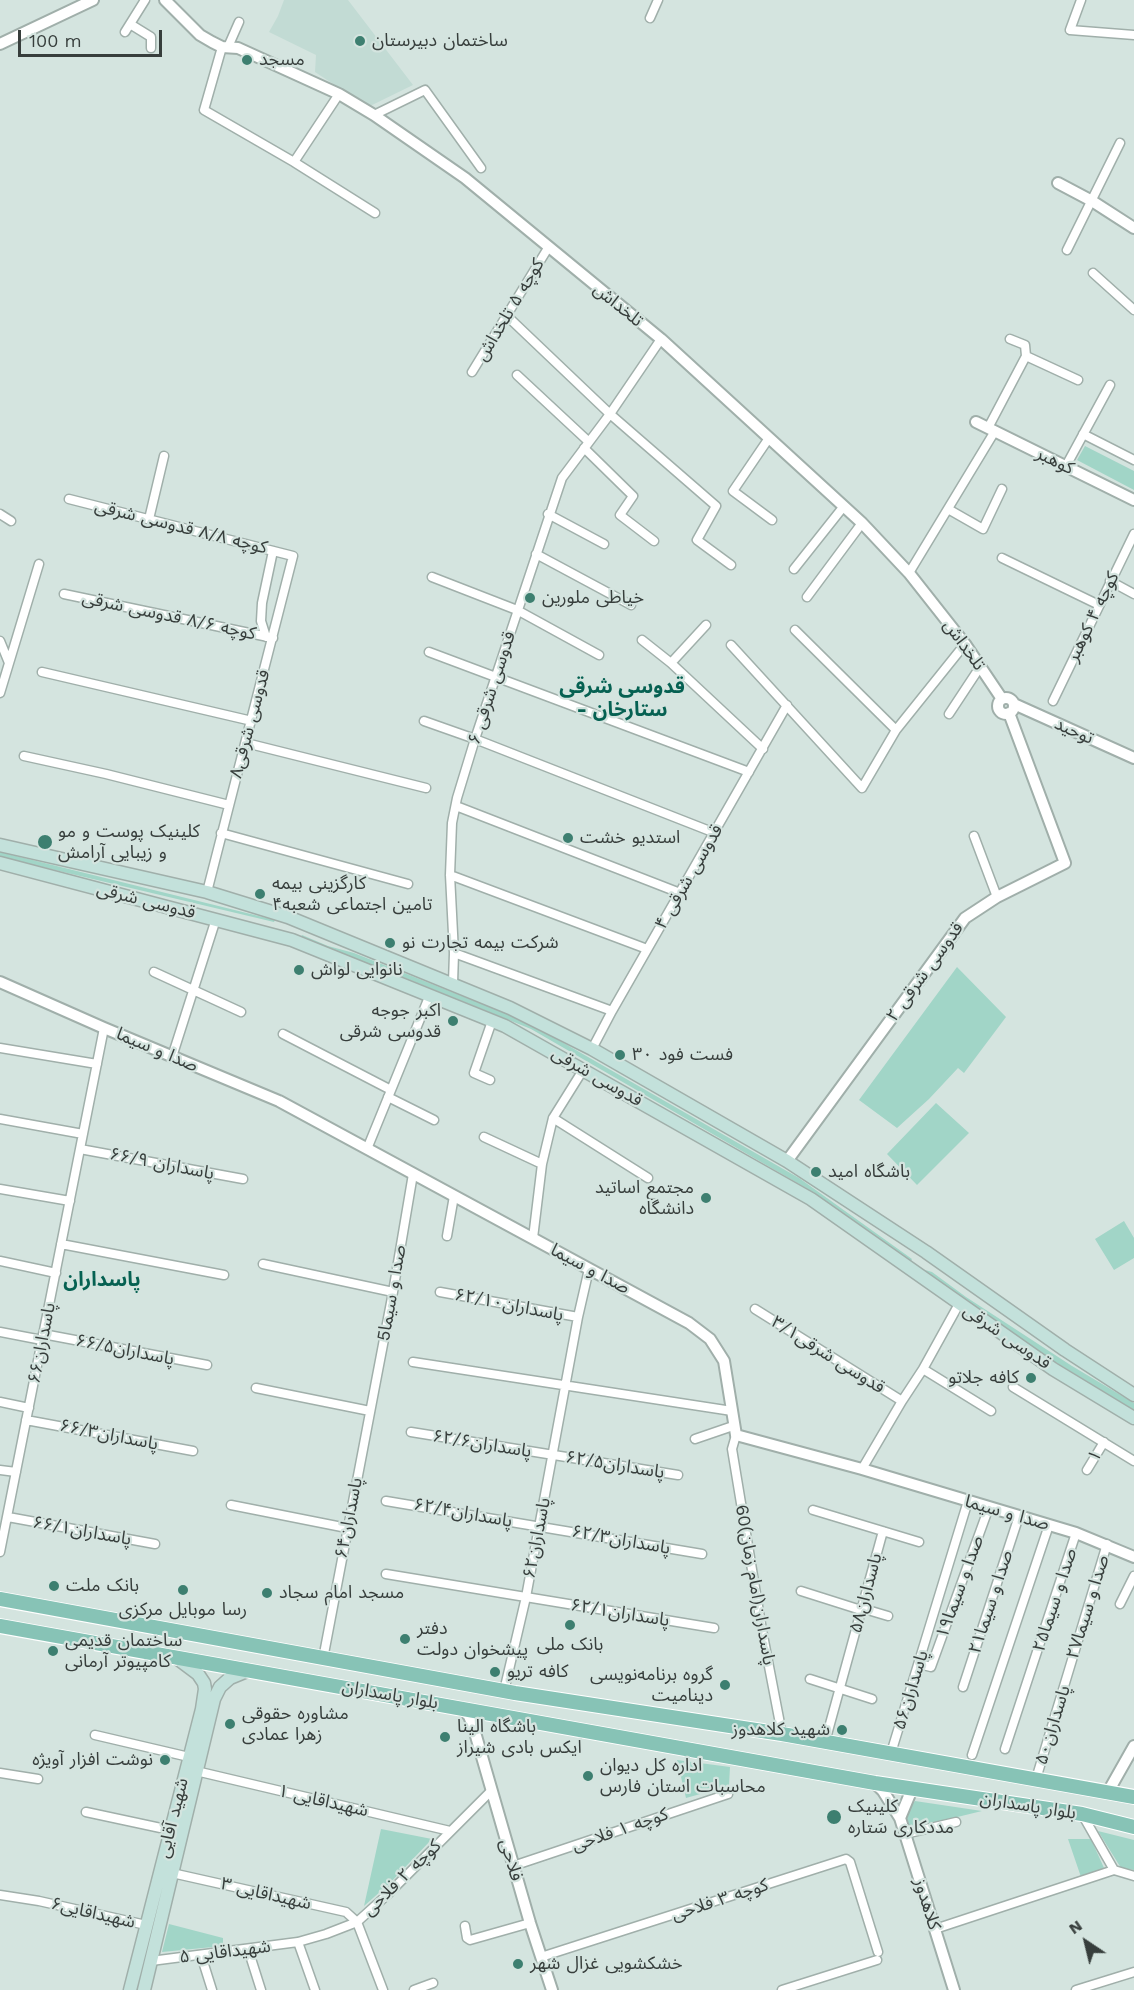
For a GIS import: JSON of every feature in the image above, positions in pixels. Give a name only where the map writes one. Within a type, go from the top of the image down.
[{"type":"main road","name":"قدوسی شرقی","points":[[0,845],[207,892],[288,917],[510,1008],[592,1049],[787,1161],[926,1252],[1065,1350],[1134,1395]]},
{"type":"main road","name":"قدوسی شرقی","points":[[0,864],[282,937],[492,1021],[555,1053],[783,1182],[914,1270],[1053,1369],[1134,1418]]},
{"type":"main road","points":[[282,937],[288,917]]},
{"type":"main road","points":[[914,1270],[926,1252]]},
{"type":"main road","name":"بلوار پاسداران","points":[[0,1599],[504,1691],[686,1734],[875,1783],[1082,1814],[1134,1827]]},
{"type":"main road","name":"بلوار پاسداران","points":[[0,1626],[493,1714],[686,1734],[782,1734],[1134,1797]]},
{"type":"main road","points":[[177,1658],[198,1674],[205,1689],[207,1686],[213,1686],[218,1693]]},
{"type":"main road","points":[[218,1693],[220,1687],[230,1678],[247,1671]]},
{"type":"main road","name":"شهید آقایی","points":[[144,1990],[195,1762],[205,1689]]},
{"type":"main road","name":"شهید آقایی","points":[[130,1990],[170,1830],[218,1693]]},
{"type":"street","points":[[3,41],[93,0]]},
{"type":"street","points":[[125,32],[145,0]]},
{"type":"street","points":[[650,18],[658,0]]},
{"type":"street","points":[[1082,0],[1070,30],[1134,35]]},
{"type":"street","name":"تلخداش","points":[[171,2],[200,35],[225,47],[238,48],[339,94],[374,115],[465,178],[661,339],[862,523],[909,573],[965,644],[1002,699]]},
{"type":"street","points":[[239,22],[225,47],[204,110],[294,162],[375,213]]},
{"type":"street","points":[[130,24],[151,37],[151,48]]},
{"type":"street","points":[[374,115],[425,90],[481,168]]},
{"type":"street","points":[[294,162],[339,94]]},
{"type":"street","points":[[1067,250],[1120,143]]},
{"type":"street","points":[[1058,183],[1092,201],[1134,228]]},
{"type":"street","name":"کوچه ۵ تلخداش","points":[[472,372],[548,248]]},
{"type":"street","points":[[1093,273],[1134,310]]},
{"type":"street","points":[[506,315],[610,414],[716,507],[697,540],[731,566]]},
{"type":"street","name":"قدوسی شرقی ۶","points":[[453,983],[454,953],[450,875],[452,824],[495,677],[562,478],[610,414],[661,339]]},
{"type":"street","points":[[909,573],[948,509],[991,430],[1026,356],[1025,345],[1010,339]]},
{"type":"street","points":[[1026,356],[1078,380]]},
{"type":"street","points":[[517,375],[633,496],[620,515],[654,541]]},
{"type":"street","points":[[1066,466],[1110,385]]},
{"type":"street","name":"کوهبر","points":[[976,422],[1134,500]]},
{"type":"street","name":"کوهبر","points":[[1083,434],[1134,460]]},
{"type":"street","points":[[769,438],[733,491],[772,520]]},
{"type":"street","points":[[149,519],[164,456]]},
{"type":"street","points":[[948,509],[983,529],[1002,489]]},
{"type":"street","name":"کوچه ۸/۸ قدوسی شرقی","points":[[69,499],[293,556]]},
{"type":"street","points":[[794,569],[844,506]]},
{"type":"street","points":[[0,514],[11,521]]},
{"type":"street","points":[[548,514],[604,544]]},
{"type":"street","points":[[807,597],[862,523]]},
{"type":"street","name":"کوچه ۴ کوهبر","points":[[1053,701],[1134,534]]},
{"type":"street","points":[[269,637],[261,621],[262,603],[273,551]]},
{"type":"street","points":[[536,554],[631,604]]},
{"type":"street","name":"قدوسی شرقی۸","points":[[207,892],[252,722],[269,637],[293,556]]},
{"type":"street","points":[[1002,558],[1099,605]]},
{"type":"street","points":[[0,693],[39,564]]},
{"type":"street","points":[[432,577],[517,610],[599,655]]},
{"type":"street","points":[[1110,581],[1134,594]]},
{"type":"street","name":"کوچه ۸/۶ قدوسی شرقی","points":[[64,594],[269,637]]},
{"type":"street","points":[[671,663],[706,625]]},
{"type":"street","points":[[795,630],[896,730]]},
{"type":"street","points":[[642,639],[763,749]]},
{"type":"street","points":[[0,641],[9,663]]},
{"type":"street","points":[[731,645],[862,788],[896,730],[965,644]]},
{"type":"street","points":[[429,652],[749,772]]},
{"type":"street","points":[[950,714],[980,667]]},
{"type":"street","points":[[42,672],[252,722]]},
{"type":"street","name":"توحید","points":[[1002,699],[1011,700],[1011,709],[1134,758]]},
{"type":"street","name":"قدوسی شرقی ۴","points":[[592,1049],[787,705]]},
{"type":"street","name":"قدوسی شرقی ۲","points":[[787,1161],[965,918],[996,897],[1065,863],[1011,709]]},
{"type":"street","points":[[424,721],[715,833]]},
{"type":"street","points":[[246,743],[426,788]]},
{"type":"street","points":[[24,756],[229,805]]},
{"type":"street","points":[[456,806],[680,893]]},
{"type":"street","points":[[221,833],[408,884]]},
{"type":"street","points":[[974,836],[996,897]]},
{"type":"street","points":[[450,875],[647,950]]},
{"type":"street","points":[[172,1057],[216,919]]},
{"type":"street","points":[[454,953],[612,1011]]},
{"type":"street","points":[[154,972],[242,1012]]},
{"type":"street","name":"صدا و سیما","points":[[0,982],[279,1101],[689,1323],[710,1339],[724,1360],[735,1431],[1076,1533],[1134,1557]]},
{"type":"street","points":[[367,1149],[429,996]]},
{"type":"street","points":[[490,1080],[474,1073],[492,1021]]},
{"type":"street","name":"پاسداران۶۶","points":[[0,1552],[104,1028]]},
{"type":"street","points":[[283,1034],[434,1120]]},
{"type":"street","points":[[0,1048],[97,1064]]},
{"type":"street","points":[[533,1238],[542,1164],[553,1118],[583,1070]]},
{"type":"street","points":[[553,1118],[648,1178]]},
{"type":"street","points":[[0,1119],[83,1134]]},
{"type":"street","points":[[484,1137],[542,1164]]},
{"type":"street","name":"پاسداران ۶۶/۹","points":[[80,1149],[243,1179]]},
{"type":"street","name":"5صدا و سیما","points":[[370,1412],[413,1174]]},
{"type":"street","points":[[0,1189],[70,1201]]},
{"type":"street","points":[[447,1236],[454,1196]]},
{"type":"street","points":[[62,1244],[224,1275]]},
{"type":"street","points":[[0,1261],[56,1273]]},
{"type":"street","points":[[263,1264],[393,1292]]},
{"type":"street","name":"پاسداران۶۲","points":[[504,1691],[526,1598],[589,1269]]},
{"type":"street","name":"پاسداران۶۲/۱۰","points":[[440,1292],[578,1317]]},
{"type":"street","points":[[862,1469],[959,1304]]},
{"type":"street","name":"قدوسی شرقی۳/۱","points":[[755,1309],[902,1401]]},
{"type":"street","name":"پاسداران۶۶/۵","points":[[0,1332],[43,1337],[207,1365]]},
{"type":"street","points":[[413,1362],[732,1411]]},
{"type":"street","points":[[923,1368],[991,1411]]},
{"type":"street","points":[[1013,1387],[1134,1461]]},
{"type":"street","points":[[256,1388],[370,1412]]},
{"type":"street","points":[[0,1402],[29,1408]]},
{"type":"street","name":"پاسداران۶۴","points":[[323,1659],[370,1412]]},
{"type":"street","name":"پاسداران۶۶/۳","points":[[26,1420],[193,1451]]},
{"type":"street","points":[[695,1439],[735,1431]]},
{"type":"street","name":"60پاسداران(امام زمان)","points":[[735,1431],[732,1449],[782,1734]]},
{"type":"street","name":"پاسداران۶۲/۶","points":[[411,1432],[553,1455]]},
{"type":"street","name":"۱","points":[[1087,1470],[1104,1442]]},
{"type":"street","name":"پاسداران۶۲/۵","points":[[553,1455],[678,1475]]},
{"type":"street","points":[[0,1470],[16,1472]]},
{"type":"street","name":"پاسداران۶۲/۴","points":[[386,1501],[539,1526]]},
{"type":"street","name":"پاسداران۵۶","points":[[891,1753],[968,1501]]},
{"type":"street","points":[[231,1505],[347,1528]]},
{"type":"street","name":"صدا و سیما۱۹","points":[[919,1665],[931,1667],[989,1507]]},
{"type":"street","points":[[813,1510],[919,1542]]},
{"type":"street","name":"صدا و سیما۲۱","points":[[963,1687],[1019,1516]]},
{"type":"street","name":"پاسداران۶۶/۱","points":[[8,1517],[155,1544]]},
{"type":"street","points":[[972,1755],[1049,1525]]},
{"type":"street","name":"پاسداران۶۲/۳","points":[[539,1526],[702,1554]]},
{"type":"street","name":"پاسداران۵۸","points":[[840,1688],[883,1532]]},
{"type":"street","name":"صدا و سیما۲۵","points":[[1005,1749],[1076,1533]]},
{"type":"street","name":"صدا و سیما۲۷","points":[[1070,1670],[1107,1544]]},
{"type":"street","name":"پاسداران۶۲/۱","points":[[386,1574],[714,1628]]},
{"type":"street","points":[[1120,1604],[1134,1576]]},
{"type":"street","points":[[801,1591],[888,1616]]},
{"type":"street","name":"پاسداران۵۰","points":[[1036,1779],[1070,1670]]},
{"type":"street","points":[[810,1679],[872,1699]]},
{"type":"street","points":[[825,1742],[840,1688]]},
{"type":"street","name":"فلاحی","points":[[461,1708],[469,1716],[474,1729],[530,1923],[552,1990]]},
{"type":"street","points":[[474,1729],[481,1718],[493,1714]]},
{"type":"street","name":"۱ شهیداقایی","points":[[95,1735],[450,1831]]},
{"type":"street","points":[[1108,1792],[1134,1746]]},
{"type":"street","points":[[0,1773],[38,1779]]},
{"type":"street","name":"کلاهدوز","points":[[875,1783],[883,1791],[900,1818],[954,1990]]},
{"type":"street","points":[[900,1818],[912,1789]]},
{"type":"street","name":"کوچه ۲ فلاحی","points":[[298,1942],[357,1922],[401,1882],[491,1791]]},
{"type":"street","name":"کوچه ۱ فلاحی","points":[[513,1866],[728,1794]]},
{"type":"street","points":[[86,1812],[170,1830]]},
{"type":"street","points":[[1082,1814],[1114,1870]]},
{"type":"street","points":[[905,1834],[956,1822]]},
{"type":"street","name":"کوچه ۳ فلاحی","points":[[541,1957],[846,1859],[850,1862],[866,1910],[878,1956],[782,1990]]},
{"type":"street","points":[[935,1929],[1114,1870],[1134,1876]]},
{"type":"street","name":"۳ شهیداقایی","points":[[172,1873],[346,1912],[357,1922]]},
{"type":"street","name":"شهیداقایی۶","points":[[0,1895],[39,1901],[146,1925]]},
{"type":"street","points":[[357,1922],[383,1990]]},
{"type":"street","points":[[465,1926],[467,1938],[470,1940],[530,1923]]},
{"type":"street","points":[[298,1942],[315,1990]]},
{"type":"street","name":"۵ شهیداقایی","points":[[151,1961],[298,1942]]},
{"type":"street","points":[[248,1949],[261,1990]]},
{"type":"street","points":[[201,1955],[212,1990]]},
{"type":"street","points":[[1077,1990],[1134,1972]]},
{"type":"street","points":[[414,1990],[434,1983]]},
{"type":"shaded area","points":[[284,0],[348,0],[413,85],[368,107],[315,72],[316,55],[269,32]]},
{"type":"green space","points":[[1085,446],[1134,471],[1134,490],[1077,460]]},
{"type":"green space","points":[[0,852],[275,920],[274,922],[0,857]]},
{"type":"green space","points":[[302,935],[328,946],[354,953],[527,1022],[799,1178],[912,1259],[911,1261],[806,1188],[531,1029],[393,973],[300,939]]},
{"type":"green space","points":[[957,967],[1006,1017],[964,1073],[958,1068],[897,1128],[859,1100]]},
{"type":"green space","points":[[936,1103],[969,1133],[917,1185],[887,1154]]},
{"type":"green space","points":[[1124,1221],[1134,1238],[1134,1258],[1114,1270],[1095,1239]]},
{"type":"green space","points":[[925,1270],[932,1272],[966,1297],[1072,1366],[1134,1403],[1134,1410],[1039,1352],[933,1280]]},
{"type":"green space","points":[[677,1760],[730,1767],[729,1786],[686,1798]]},
{"type":"green space","points":[[915,1801],[982,1811],[908,1829],[905,1814]]},
{"type":"green space","points":[[381,1829],[432,1839],[390,1883],[364,1906]]},
{"type":"green space","points":[[1098,1831],[1134,1840],[1134,1870],[1121,1868]]},
{"type":"green space","points":[[1068,1839],[1091,1839],[1104,1868],[1081,1877]]},
{"type":"green space","points":[[169,1924],[223,1938],[223,1946],[162,1952]]},
{"type":"place","name":"ساختمان دبیرستان","points":[[360,41]]},
{"type":"place","name":"مسجد","points":[[247,60]]},
{"type":"place","name":"خیاطی ملورین","points":[[530,598]]},
{"type":"place","name":"استدیو خشت","points":[[568,838]]},
{"type":"place","name":"کلینیک پوست و مو و زیبایی آرامش","points":[[45,842]]},
{"type":"place","name":"کارگزینی بیمه تامین اجتماعی شعبه۴","points":[[260,894]]},
{"type":"place","name":"شرکت بیمه تجارت نو","points":[[390,943]]},
{"type":"place","name":"نانوایی لواش","points":[[299,970]]},
{"type":"place","name":"اکبر جوجه قدوسی شرقی","points":[[453,1021]]},
{"type":"place","name":"فست فود ۳۰","points":[[620,1055]]},
{"type":"place","name":"باشگاه امید","points":[[816,1172]]},
{"type":"place","name":"مجتمع اساتید دانشگاه","points":[[706,1198]]},
{"type":"place","name":"کافه جلاتو","points":[[1031,1378]]},
{"type":"place","name":"بانک ملت","points":[[54,1586]]},
{"type":"place","name":"رسا موبایل مرکزی","points":[[183,1590]]},
{"type":"place","name":"مسجد امام سجاد","points":[[267,1593]]},
{"type":"place","name":"بانک ملی","points":[[570,1625]]},
{"type":"place","name":"دفتر پیشخوان دولت","points":[[405,1639]]},
{"type":"place","name":"ساختمان قدیمی کامپیوتر آرمانی","points":[[53,1651]]},
{"type":"place","name":"کافه تریو","points":[[495,1672]]},
{"type":"place","name":"گروه برنامه‌نویسی دینامیت","points":[[725,1685]]},
{"type":"place","name":"مشاوره حقوقی زهرا عمادی","points":[[230,1724]]},
{"type":"place","name":"شهید کلاهدوز","points":[[842,1730]]},
{"type":"place","name":"باشگاه الینا ایکس بادی شیراز","points":[[445,1737]]},
{"type":"place","name":"نوشت افزار آویژه","points":[[165,1760]]},
{"type":"place","name":"اداره کل دیوان محاسبات استان فارس","points":[[588,1776]]},
{"type":"place","name":"کلینیک مددکاری سَتاره","points":[[834,1817]]},
{"type":"place","name":"خشکشویی غزال شهر","points":[[518,1964]]},
{"type":"district","name":"قدوسی شرقی - ستارخان","points":[[622,698]]},
{"type":"district","name":"پاسداران","points":[[102,1280]]}]
